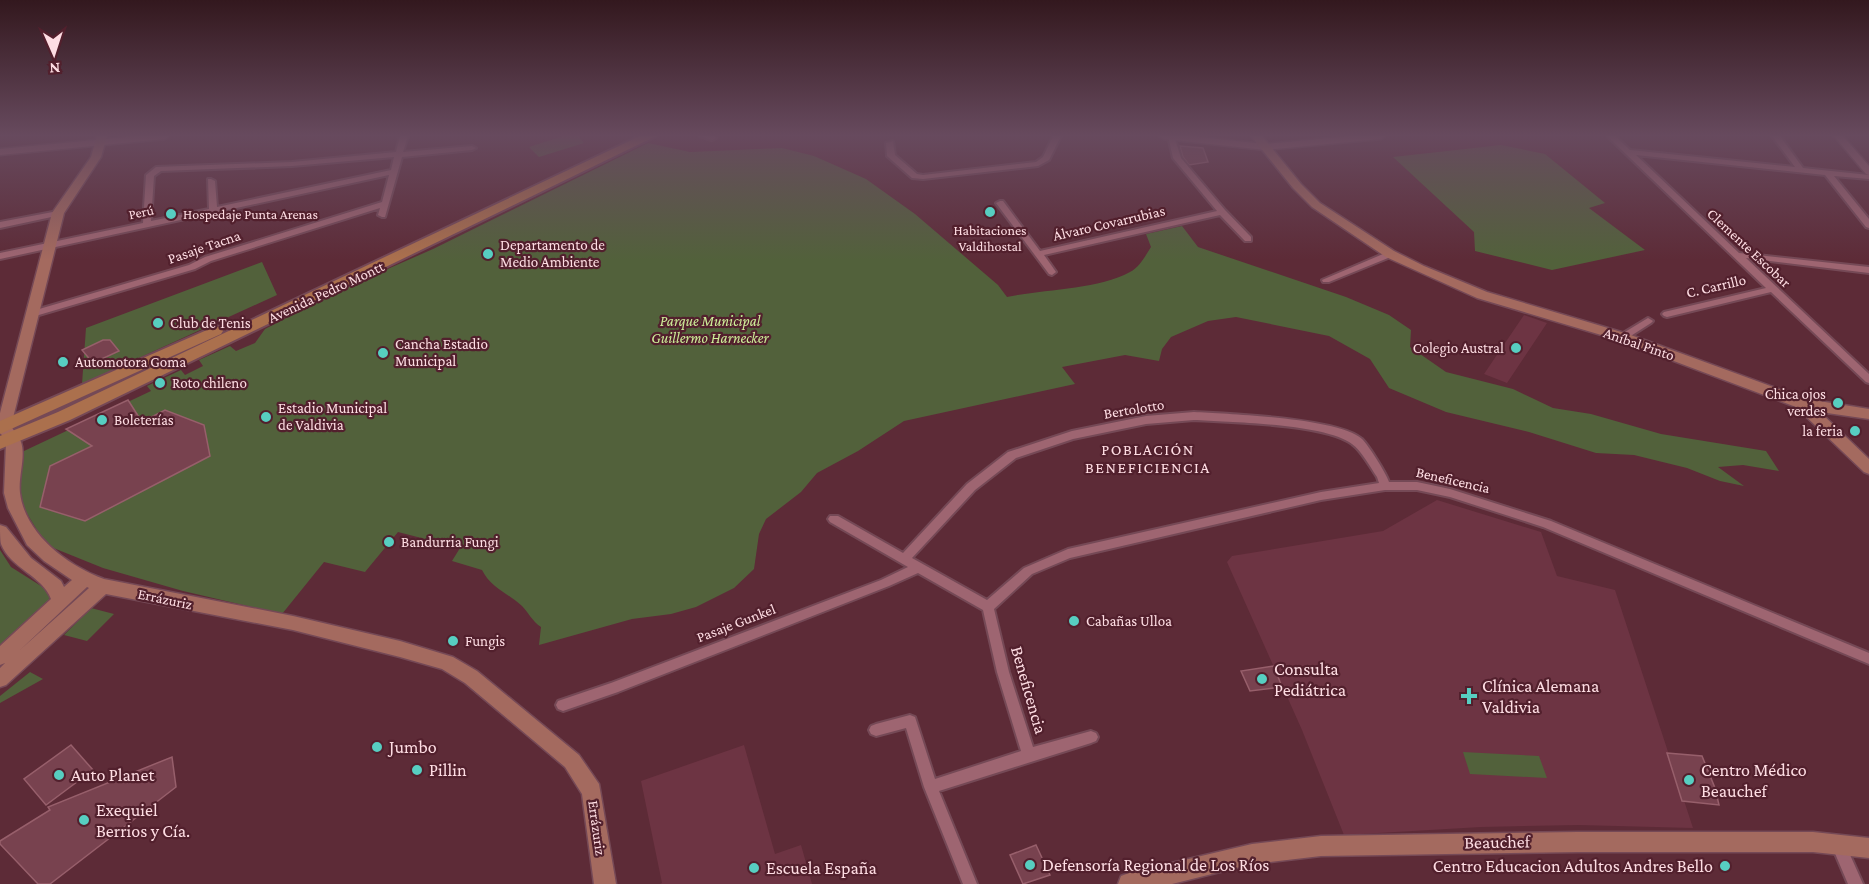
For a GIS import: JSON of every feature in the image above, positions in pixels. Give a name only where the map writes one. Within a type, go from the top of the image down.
[{"type":"main road","name":"Errázuriz","points":[[82,177],[58,213],[3,432],[14,454],[12,493],[16,508],[33,540],[50,556],[84,579],[103,586],[293,623],[447,663],[471,678],[572,761],[592,792],[604,884]]},
{"type":"main road","name":"Avenida Pedro Montt","points":[[488,210],[551,177]]},
{"type":"main road","name":"Avenida Pedro Montt","points":[[3,432],[64,416],[225,333],[560,177]]},
{"type":"main road","name":"Aníbal Pinto","points":[[1290,177],[1316,205],[1390,254],[1440,278],[1482,295],[1623,337],[1801,403],[1869,468]]},
{"type":"main road","points":[[1801,403],[1830,410],[1869,414]]},
{"type":"main road","points":[[0,531],[25,563],[55,586],[60,602]]},
{"type":"main road","points":[[0,657],[84,579]]},
{"type":"main road","points":[[0,679],[103,586]]},
{"type":"main road","name":"Beauchef","points":[[1129,884],[1252,854],[1293,848],[1498,842],[1838,843],[1869,848]]},
{"type":"street","points":[[147,225],[150,177]]},
{"type":"street","name":"Perú","points":[[0,256],[369,177]]},
{"type":"street","points":[[382,215],[392,177]]},
{"type":"street","points":[[1193,177],[1248,239]]},
{"type":"street","name":"Clemente Escobar","points":[[1655,177],[1869,380]]},
{"type":"street","points":[[1831,177],[1869,225]]},
{"type":"street","points":[[211,181],[213,210]]},
{"type":"street","points":[[1000,202],[1052,273]]},
{"type":"street","name":"Pasaje Tacna","points":[[32,314],[192,267],[208,259],[384,204]]},
{"type":"street","name":"Álvaro Covarrubias","points":[[1038,254],[1222,212]]},
{"type":"street","points":[[0,225],[58,213]]},
{"type":"street","points":[[1326,280],[1390,254]]},
{"type":"street","points":[[1738,255],[1869,270]]},
{"type":"street","name":"C. Carrillo","points":[[1667,314],[1773,289]]},
{"type":"street","points":[[1623,337],[1648,321]]},
{"type":"street","name":"Bertolotto","points":[[905,558],[970,487],[1012,455],[1072,435],[1146,420],[1194,416],[1228,418],[1298,424],[1344,434],[1358,442],[1382,476],[1385,486]]},
{"type":"street","name":"Beneficencia","points":[[931,787],[1029,755],[1003,672],[988,607],[1028,571],[1068,554],[1321,496],[1385,486],[1417,486],[1450,493],[1547,524],[1869,659]]},
{"type":"street","points":[[834,519],[988,607]]},
{"type":"street","name":"Pasaje Gunkel","points":[[563,705],[614,688],[885,583],[920,567]]},
{"type":"street","points":[[876,730],[910,721],[931,787],[970,884]]},
{"type":"street","points":[[1029,755],[1091,736]]},
{"type":"street","points":[[1838,843],[1856,884]]},
{"type":"shaded area","name":"Colegio Austral","points":[[1524,315],[1547,323],[1507,383],[1484,374]]},
{"type":"shaded area","name":"Clínica Alemana Valdivia","points":[[1437,500],[1541,532],[1557,576],[1615,590],[1693,828],[1579,825],[1481,827],[1344,835],[1302,730],[1227,562],[1232,556],[1383,531]]},
{"type":"shaded area","points":[[744,745],[775,854],[801,845],[812,884],[660,884],[662,883],[641,781]]},
{"type":"green space","name":"Parque Municipal Guillermo Harnecker","points":[[579,177],[862,177],[915,214],[998,285],[1007,297],[1087,286],[1117,278],[1134,270],[1144,258],[1151,247],[1146,234],[1182,226],[1198,247],[1346,297],[1389,315],[1411,330],[1410,347],[1446,372],[1513,389],[1553,408],[1591,414],[1661,434],[1766,451],[1779,471],[1743,465],[1718,467],[1744,486],[1720,481],[1687,468],[1634,455],[1596,453],[1529,432],[1446,412],[1389,388],[1370,359],[1329,336],[1236,317],[1208,321],[1171,337],[1162,349],[1159,361],[1125,355],[1062,367],[1075,384],[904,421],[858,451],[817,473],[801,492],[766,519],[759,534],[754,569],[734,588],[696,607],[671,614],[632,619],[539,645],[541,627],[522,606],[495,586],[482,570],[452,561],[460,548],[398,532],[365,572],[324,562],[282,614],[183,591],[103,568],[46,545],[17,497],[24,451],[151,391],[147,386],[181,370],[185,375],[203,366],[199,360],[230,346],[236,351],[255,343],[265,329],[349,286],[433,249]]},
{"type":"green space","points":[[1415,177],[1573,177],[1605,203],[1589,208],[1645,250],[1552,270],[1475,251],[1474,232]]},
{"type":"green space","name":"Club de Tenis","points":[[262,262],[277,295],[82,384],[86,328]]},
{"type":"green space","points":[[0,550],[11,567],[49,591],[49,607],[0,650]]},
{"type":"green space","points":[[91,608],[114,614],[87,641],[64,635]]},
{"type":"green space","points":[[30,672],[43,679],[0,703],[0,696]]},
{"type":"green space","points":[[1463,752],[1539,756],[1547,778],[1470,774]]},
{"type":"building","points":[[103,340],[110,340],[119,351],[93,363],[82,350]]},
{"type":"building","points":[[128,400],[142,422],[165,410],[204,425],[210,456],[85,521],[40,507],[50,466],[92,446],[66,429]]},
{"type":"building","name":"Consulta Pediátrica","points":[[1274,666],[1282,687],[1250,691],[1241,671]]},
{"type":"building","name":"Auto Planet","points":[[71,745],[93,770],[46,805],[24,779]]},
{"type":"building","name":"Centro Médico Beauchef","points":[[1667,753],[1702,756],[1719,805],[1682,801]]},
{"type":"building","name":"Exequiel Berrios y Cía.","points":[[172,757],[176,787],[50,884],[38,884],[0,844],[0,841],[50,810],[48,807]]},
{"type":"building","name":"Defensoría Regional de Los Ríos","points":[[1036,845],[1050,875],[1023,884],[1010,855]]},
{"type":"place","name":"Habitaciones Valdihostal","points":[[990,212]]},
{"type":"place","name":"Hospedaje Punta Arenas","points":[[171,214]]},
{"type":"place","name":"Departamento de Medio Ambiente","points":[[488,254]]},
{"type":"place","name":"Club de Tenis","points":[[158,323]]},
{"type":"place","name":"Colegio Austral","points":[[1516,348]]},
{"type":"place","name":"Cancha Estadio Municipal","points":[[383,353]]},
{"type":"place","name":"Automotora Goma","points":[[63,362]]},
{"type":"place","name":"Roto chileno","points":[[160,383]]},
{"type":"place","name":"Chica ojos verdes","points":[[1838,403]]},
{"type":"place","name":"Estadio Municipal de Valdivia","points":[[266,417]]},
{"type":"place","name":"Boleterías","points":[[102,420]]},
{"type":"place","name":"la feria","points":[[1855,431]]},
{"type":"place","name":"Bandurria Fungi","points":[[389,542]]},
{"type":"place","name":"Cabañas Ulloa","points":[[1074,621]]},
{"type":"place","name":"Fungis","points":[[453,641]]},
{"type":"place","name":"Consulta Pediátrica","points":[[1262,679]]},
{"type":"place","name":"Clínica Alemana Valdivia","points":[[1469,696]]},
{"type":"place","name":"Jumbo","points":[[377,747]]},
{"type":"place","name":"Pillin","points":[[417,770]]},
{"type":"place","name":"Auto Planet","points":[[59,775]]},
{"type":"place","name":"Centro Médico Beauchef","points":[[1689,780]]},
{"type":"place","name":"Exequiel Berrios y Cía.","points":[[84,820]]},
{"type":"place","name":"Defensoría Regional de Los Ríos","points":[[1030,865]]},
{"type":"place","name":"Centro Educacion Adultos Andres Bello","points":[[1725,866]]},
{"type":"place","name":"Escuela España","points":[[754,868]]},
{"type":"district","name":"POBLACIÓN BENEFICIENCIA","points":[[1148,458]]}]
